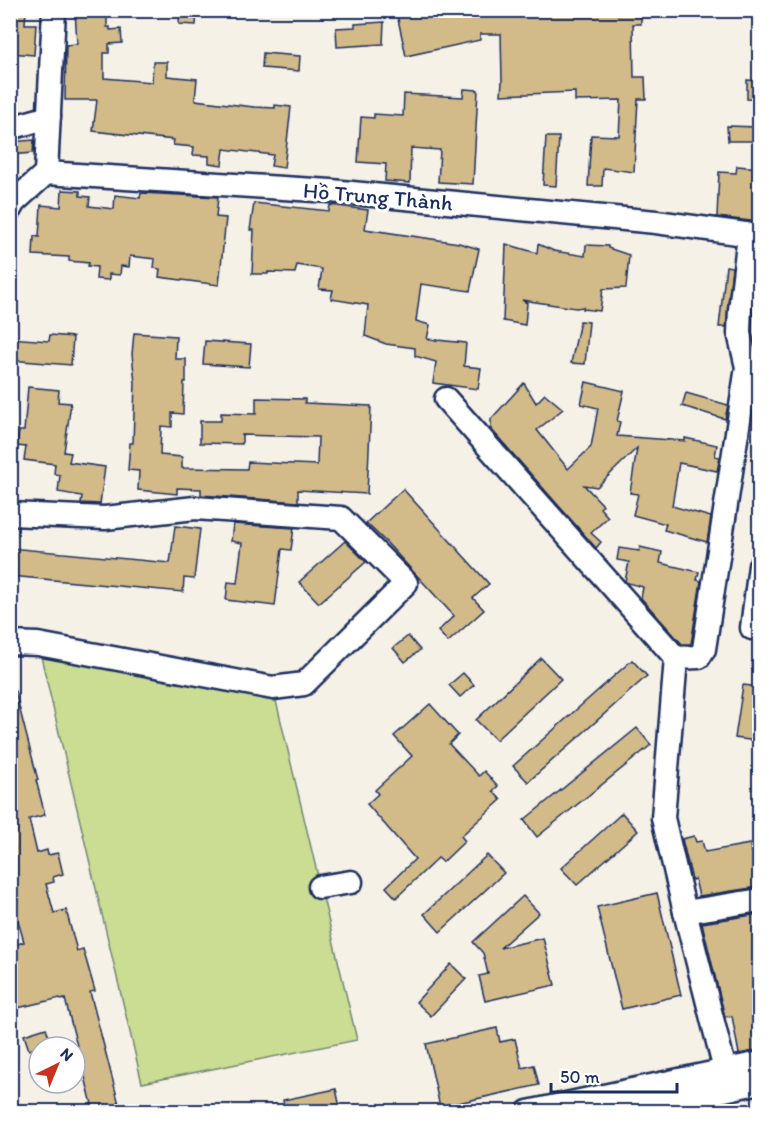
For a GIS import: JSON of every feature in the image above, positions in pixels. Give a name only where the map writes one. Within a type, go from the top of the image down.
[{"type":"street","points":[[10,209],[14,202],[46,173],[54,10]]},
{"type":"street","points":[[10,128],[49,117]]},
{"type":"street","name":"Hồ Trung Thành","points":[[46,173],[331,191],[633,220],[754,236]]},
{"type":"street","points":[[676,658],[699,657],[704,650],[747,367],[739,333],[740,310],[754,236]]},
{"type":"street","points":[[446,399],[676,658],[663,819],[725,1070]]},
{"type":"street","points":[[10,514],[105,518],[195,508],[341,518],[406,583],[304,684],[273,688],[38,644],[10,643]]},
{"type":"street","points":[[752,628],[759,566]]},
{"type":"street","points":[[320,887],[351,882]]},
{"type":"street","points":[[685,912],[759,900]]},
{"type":"street","points":[[528,1112],[759,1063]]},
{"type":"street","points":[[626,1112],[759,1082]]},
{"type":"green space","points":[[38,644],[273,688],[357,1040],[142,1083]]},
{"type":"building","points":[[10,10],[26,10],[25,24],[36,24],[34,55],[10,53]]},
{"type":"building","points":[[75,10],[107,10],[107,27],[110,27],[110,30],[121,29],[122,43],[109,44],[109,53],[104,53],[104,78],[152,82],[153,62],[167,62],[167,76],[197,79],[195,100],[254,107],[275,108],[275,105],[291,107],[284,168],[271,166],[273,155],[224,149],[222,165],[209,163],[209,156],[193,155],[194,147],[173,145],[174,140],[93,131],[97,100],[65,100],[66,45],[77,44]]},
{"type":"building","points":[[180,10],[197,10],[196,25],[179,24]]},
{"type":"building","points":[[396,10],[641,10],[641,24],[633,24],[634,77],[645,77],[646,99],[638,99],[634,172],[603,168],[602,186],[588,186],[591,135],[619,136],[621,100],[575,101],[575,92],[501,95],[501,34],[480,34],[480,40],[406,56]]},
{"type":"building","points":[[384,22],[383,44],[337,47],[336,28]]},
{"type":"building","points":[[263,53],[300,56],[299,71],[262,68]]},
{"type":"building","points":[[747,80],[759,81],[759,100],[747,99]]},
{"type":"building","points":[[464,89],[478,90],[473,184],[438,182],[440,150],[411,148],[410,183],[385,181],[386,164],[358,162],[361,117],[374,118],[374,114],[403,116],[404,94],[463,97]]},
{"type":"building","points":[[727,126],[759,127],[759,141],[728,141]]},
{"type":"building","points":[[546,137],[559,137],[556,186],[543,185]]},
{"type":"building","points":[[34,140],[33,153],[10,155],[10,142]]},
{"type":"building","points":[[737,166],[759,168],[759,222],[717,217],[719,172],[736,173]]},
{"type":"building","points":[[62,190],[80,191],[80,196],[90,197],[89,206],[114,209],[115,195],[140,198],[141,193],[218,197],[216,217],[226,218],[219,285],[159,277],[160,269],[154,268],[155,259],[130,256],[129,267],[121,266],[120,275],[109,274],[109,280],[96,279],[97,267],[88,266],[89,263],[69,261],[69,257],[33,255],[34,236],[39,237],[41,205],[61,207]]},
{"type":"building","points":[[254,203],[329,211],[330,205],[368,210],[365,229],[459,243],[479,249],[470,291],[421,284],[416,321],[430,325],[427,339],[466,343],[464,366],[481,368],[478,389],[433,383],[436,362],[415,356],[415,348],[386,344],[365,336],[368,305],[331,299],[333,290],[319,289],[322,269],[297,265],[295,273],[252,274],[254,230],[250,230]]},
{"type":"building","points":[[506,244],[537,253],[538,244],[554,251],[585,256],[586,245],[608,246],[608,248],[629,255],[626,288],[603,289],[600,311],[522,300],[527,303],[525,325],[503,321]]},
{"type":"building","points":[[726,266],[732,267],[726,327],[719,327]]},
{"type":"building","points":[[580,321],[589,322],[585,364],[571,363]]},
{"type":"building","points":[[134,333],[176,336],[175,359],[186,359],[183,414],[172,413],[172,427],[161,426],[160,455],[182,457],[182,468],[247,469],[248,462],[317,465],[318,437],[242,435],[242,444],[200,443],[200,421],[221,421],[221,413],[256,414],[256,398],[305,399],[305,403],[371,406],[367,494],[298,490],[298,502],[201,495],[201,489],[177,488],[177,494],[138,490],[139,471],[128,470],[130,443],[133,443],[135,383],[132,354]]},
{"type":"building","points":[[50,335],[73,337],[71,365],[10,360],[10,338],[49,341]]},
{"type":"building","points":[[205,341],[251,344],[249,367],[203,364]]},
{"type":"building","points":[[586,382],[624,391],[617,421],[620,422],[617,436],[685,441],[685,438],[717,445],[715,456],[720,457],[717,471],[679,463],[672,506],[711,517],[707,542],[664,530],[666,524],[633,515],[638,494],[630,493],[637,448],[597,487],[584,485],[603,505],[600,508],[608,517],[591,533],[601,542],[596,548],[491,429],[491,419],[524,383],[536,403],[545,394],[563,409],[537,430],[568,469],[591,447],[598,408],[581,404]]},
{"type":"building","points":[[28,387],[59,390],[58,402],[71,403],[64,452],[71,453],[69,462],[105,467],[100,504],[81,503],[82,496],[58,492],[60,475],[54,474],[55,464],[24,460],[26,447],[17,446],[19,431],[24,431]]},
{"type":"building","points":[[686,393],[728,405],[725,419],[682,406]]},
{"type":"building","points":[[403,489],[489,584],[473,598],[484,610],[448,642],[438,631],[454,616],[366,523]]},
{"type":"building","points":[[233,524],[294,528],[291,550],[282,549],[275,606],[226,600],[228,582],[237,583],[242,543],[231,541]]},
{"type":"building","points":[[175,526],[200,529],[194,579],[184,578],[183,592],[10,576],[10,548],[170,563]]},
{"type":"building","points":[[345,541],[366,562],[319,603],[299,582]]},
{"type":"building","points":[[640,547],[662,552],[660,563],[699,572],[697,580],[701,581],[691,644],[682,644],[641,598],[643,587],[625,581],[629,562],[617,560],[619,548],[639,551]]},
{"type":"building","points":[[408,636],[420,650],[405,662],[393,648]]},
{"type":"building","points":[[541,658],[561,679],[496,740],[476,720]]},
{"type":"building","points":[[632,660],[647,676],[528,782],[513,766]]},
{"type":"building","points":[[463,673],[474,685],[460,697],[449,685]]},
{"type":"building","points":[[743,685],[759,687],[756,741],[735,738]]},
{"type":"building","points":[[10,691],[15,691],[45,815],[29,819],[37,853],[47,850],[48,855],[58,853],[63,874],[53,877],[54,882],[46,884],[54,913],[66,910],[77,951],[83,949],[95,991],[90,992],[121,1112],[94,1112],[87,1085],[87,1035],[74,1035],[65,999],[60,998],[13,1009],[10,998],[10,946],[24,942],[13,903],[10,903],[10,849],[15,849],[10,831],[10,804],[16,803],[10,782]]},
{"type":"building","points":[[430,704],[458,735],[449,744],[479,776],[484,771],[498,786],[493,791],[501,800],[461,836],[465,841],[443,862],[438,858],[396,898],[386,887],[415,859],[367,804],[378,794],[375,790],[412,756],[394,736]]},
{"type":"building","points":[[637,728],[651,745],[537,837],[524,820]]},
{"type":"building","points":[[622,813],[638,831],[577,885],[561,868]]},
{"type":"building","points":[[694,836],[696,842],[702,841],[705,852],[750,844],[751,852],[759,850],[759,875],[756,876],[758,887],[699,896],[695,879],[692,880],[682,839]]},
{"type":"building","points":[[487,855],[504,873],[440,932],[424,914]]},
{"type":"building","points":[[657,893],[681,995],[622,1009],[597,907]]},
{"type":"building","points":[[523,896],[539,913],[500,948],[543,938],[555,985],[485,1001],[479,976],[488,974],[483,953],[473,942]]},
{"type":"building","points":[[759,914],[759,1050],[739,1054],[732,1016],[725,1017],[702,923]]},
{"type":"building","points":[[451,964],[466,979],[431,1016],[416,1002]]},
{"type":"building","points":[[46,1028],[48,1035],[27,1035],[27,1044],[24,1035]]},
{"type":"building","points":[[497,1028],[500,1042],[515,1039],[522,1068],[534,1065],[539,1085],[440,1107],[426,1044]]},
{"type":"building","points":[[336,1089],[341,1112],[285,1112],[283,1100]]}]
